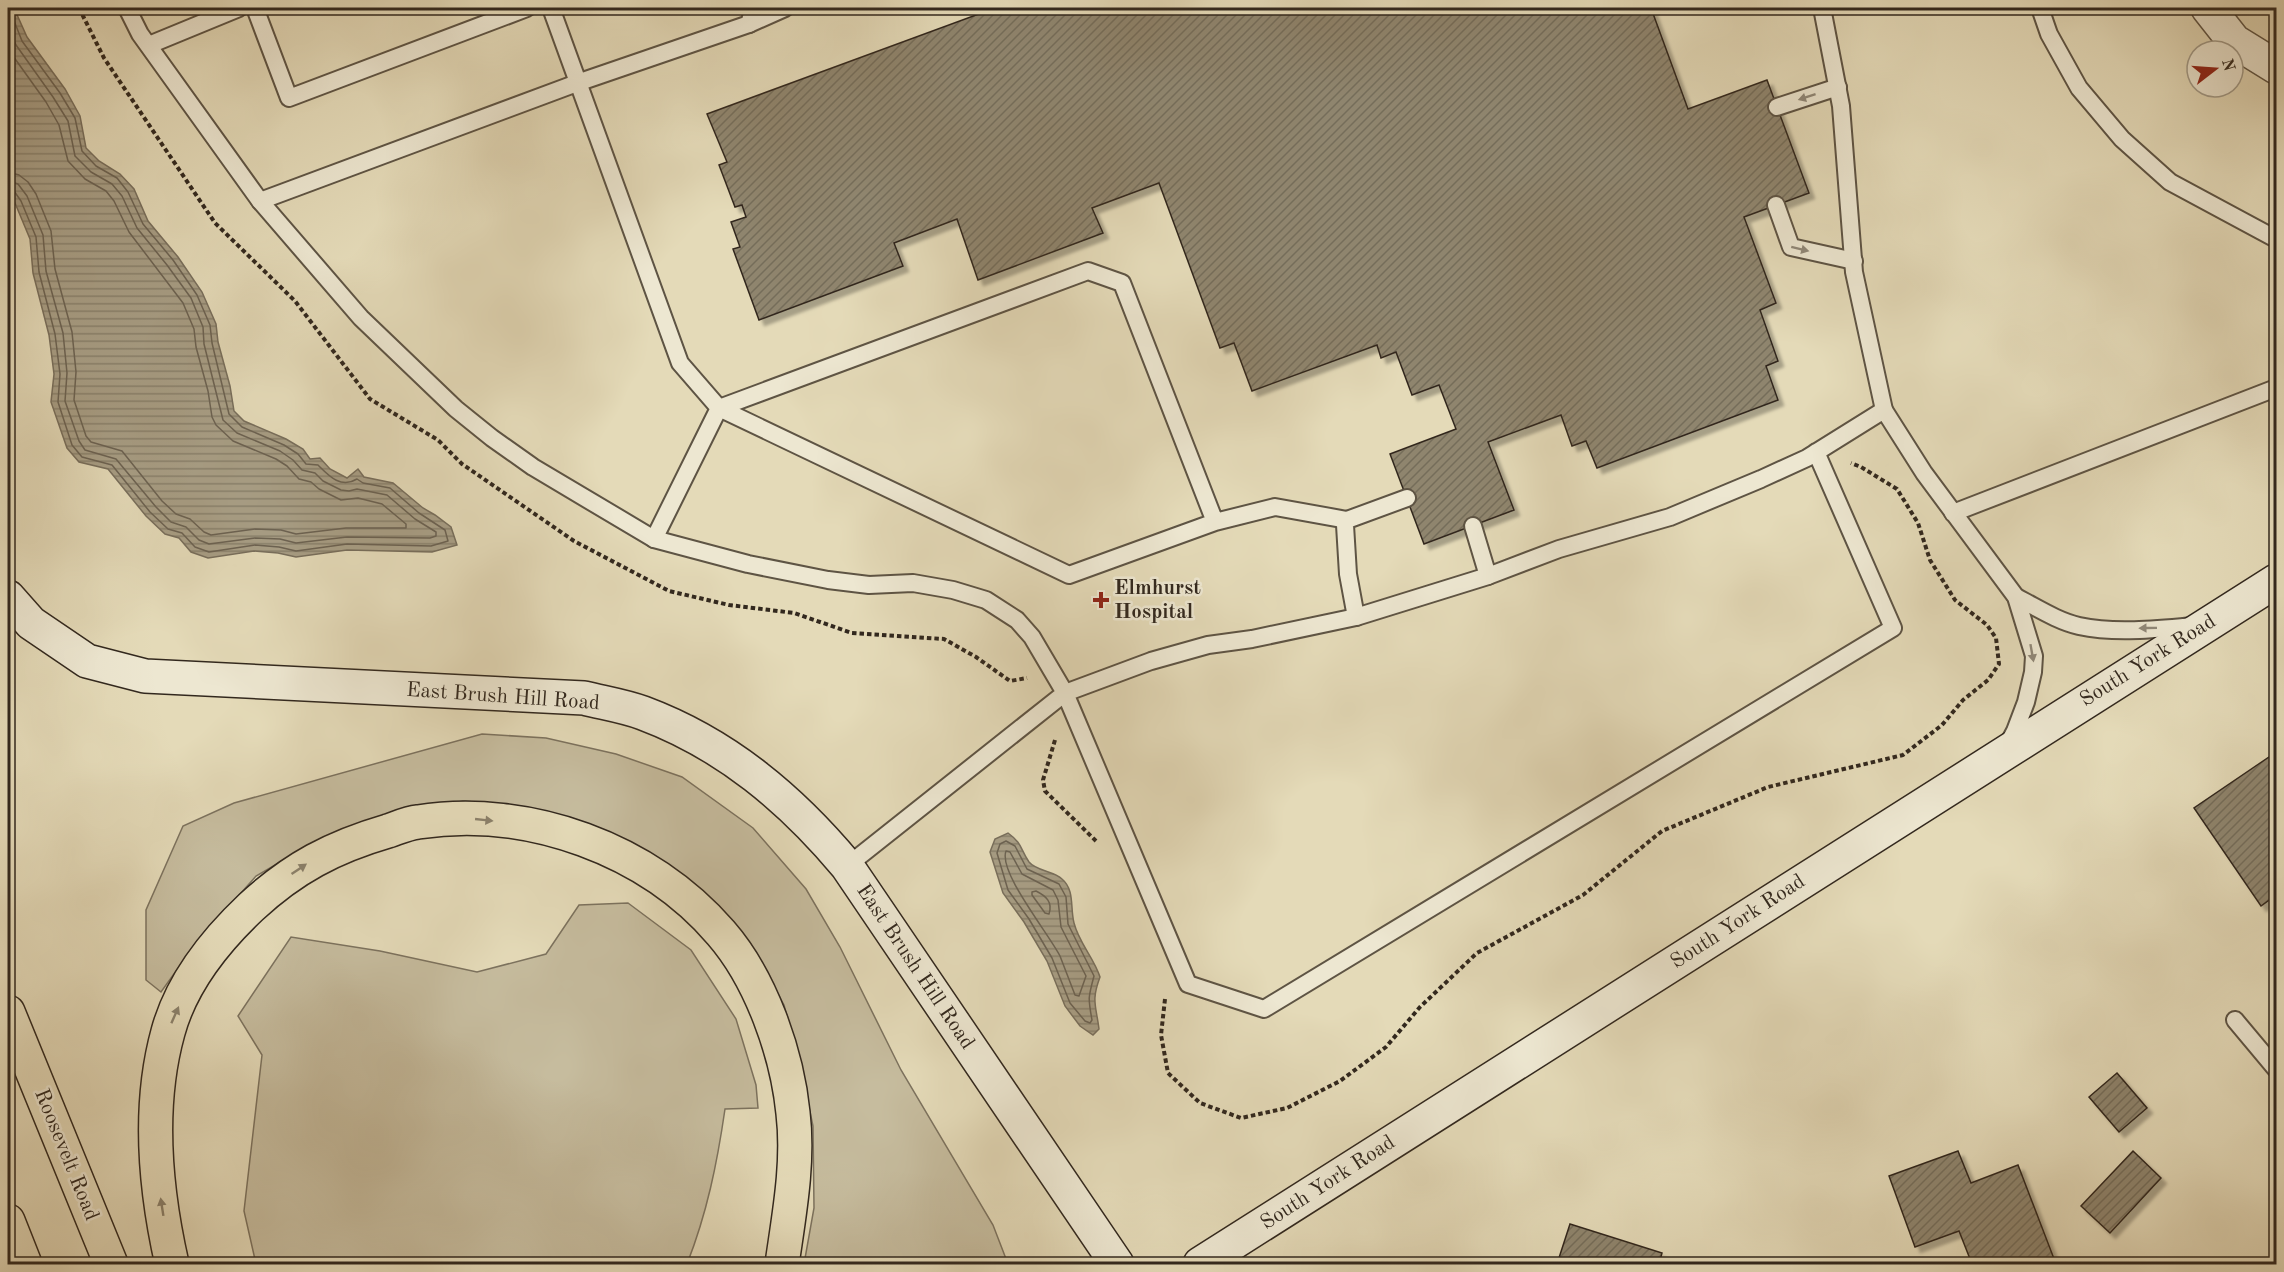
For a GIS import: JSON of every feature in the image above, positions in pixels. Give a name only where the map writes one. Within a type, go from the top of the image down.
[{"type":"highway","points":[[172,1264],[157,1176],[155,1119],[159,1073],[168,1029],[191,978],[231,926],[273,887],[315,858],[365,837],[416,822],[473,818],[534,825],[595,843],[649,871],[687,900],[722,934],[750,976],[771,1019],[785,1066],[794,1115],[793,1181],[782,1264]]},
{"type":"highway","name":"Roosevelt Road","points":[[8,1012],[111,1264]]},
{"type":"highway","points":[[8,1221],[26,1264]]},
{"type":"street","points":[[2208,8],[2234,41],[2277,67]]},
{"type":"street","name":"South York Road","points":[[1200,1264],[2277,581]]},
{"type":"street","name":"East Brush Hill Road","points":[[8,597],[31,623],[87,661],[145,676],[584,698],[641,712],[684,730],[722,751],[758,777],[799,813],[847,866],[1117,1264]]},
{"type":"lane","points":[[126,8],[149,45],[260,201],[361,318],[456,409],[533,467],[654,539],[748,564],[828,580],[869,585],[914,583],[953,590],[986,600],[1017,620],[1032,637],[1065,693],[1188,984],[1264,1009],[1893,628],[1816,452]]},
{"type":"lane","points":[[149,45],[238,8]]},
{"type":"lane","points":[[255,8],[289,98],[528,8]]},
{"type":"lane","points":[[551,8],[680,363],[719,408],[1069,575],[1215,522],[1275,507],[1347,520],[1407,498]]},
{"type":"lane","points":[[749,24],[754,8]]},
{"type":"lane","points":[[260,201],[577,83],[749,24],[785,8]]},
{"type":"lane","points":[[1822,8],[1841,106],[1854,272],[1884,410],[1924,473],[2016,597],[2034,656],[2033,672],[2015,731],[2004,752]]},
{"type":"lane","points":[[2040,8],[2049,34],[2079,88],[2122,139],[2170,182],[2277,239]]},
{"type":"lane","points":[[1777,107],[1838,87]]},
{"type":"lane","points":[[1776,205],[1791,248],[1854,261]]},
{"type":"lane","points":[[654,539],[719,408],[1088,271],[1122,283],[1215,522]]},
{"type":"lane","points":[[1953,513],[2277,388]]},
{"type":"lane","points":[[847,866],[1065,693],[1150,661],[1208,645],[1252,639],[1356,617],[1488,576],[1559,549],[1670,517],[1761,479],[1816,452],[1884,410]]},
{"type":"lane","points":[[1347,520],[1345,544],[1356,617]]},
{"type":"lane","points":[[1473,525],[1488,576]]},
{"type":"lane","points":[[2016,597],[2062,620],[2078,626],[2104,630],[2206,625]]},
{"type":"lane","points":[[2235,1020],[2277,1069]]},
{"type":"shaded area","points":[[482,734],[546,738],[616,754],[682,777],[753,828],[806,889],[840,947],[901,1070],[993,1225],[1008,1264],[804,1264],[814,1208],[813,1126],[800,1064],[784,1005],[750,943],[696,889],[576,821],[520,806],[463,801],[392,816],[306,847],[256,876],[194,946],[161,992],[146,980],[146,910],[183,826],[234,803]]},
{"type":"shaded area","points":[[628,903],[691,950],[736,1019],[756,1085],[758,1108],[725,1109],[710,1188],[687,1264],[256,1264],[244,1211],[262,1055],[238,1016],[291,937],[380,951],[477,972],[546,954],[579,905]]},
{"type":"water","points":[[8,8],[14,8],[27,37],[65,89],[80,116],[86,148],[99,161],[120,174],[134,189],[148,221],[178,257],[202,292],[216,324],[234,411],[244,421],[286,439],[303,449],[310,459],[320,458],[330,469],[347,478],[358,469],[364,477],[393,483],[451,527],[457,545],[432,552],[347,550],[296,557],[254,551],[208,558],[191,552],[179,538],[165,534],[146,516],[108,469],[79,462],[67,448],[51,402],[54,374],[49,335],[33,273],[30,239],[8,191]]},
{"type":"water","points":[[1008,833],[1019,844],[1032,865],[1059,876],[1069,888],[1076,930],[1100,977],[1095,998],[1099,1029],[1093,1035],[1080,1026],[1065,1006],[1047,961],[1024,922],[1003,893],[990,852],[995,839]]},
{"type":"building","points":[[995,8],[1651,8],[1688,109],[1767,80],[1809,193],[1744,217],[1776,303],[1760,310],[1778,361],[1766,366],[1778,400],[1597,468],[1586,441],[1572,446],[1561,415],[1488,442],[1514,510],[1424,544],[1390,454],[1456,429],[1439,385],[1412,395],[1396,352],[1381,358],[1377,345],[1252,391],[1234,343],[1220,348],[1159,183],[1092,208],[1103,233],[978,280],[957,219],[894,243],[903,266],[759,320],[733,249],[740,247],[731,222],[746,217],[742,205],[735,207],[719,165],[727,162],[707,114]]},
{"type":"building","points":[[2269,757],[2276,767],[2276,895],[2261,906],[2194,808]]},
{"type":"building","points":[[2117,1073],[2147,1108],[2119,1132],[2089,1097]]},
{"type":"building","points":[[1958,1151],[1971,1183],[2018,1165],[2056,1264],[1972,1264],[1959,1231],[1915,1247],[1889,1176]]},
{"type":"building","points":[[2133,1151],[2161,1178],[2110,1233],[2081,1206]]},
{"type":"building","points":[[1570,1224],[1662,1253],[1659,1264],[1557,1264]]},
{"type":"place","name":"Elmhurst Hospital","points":[[1101,600]]}]
